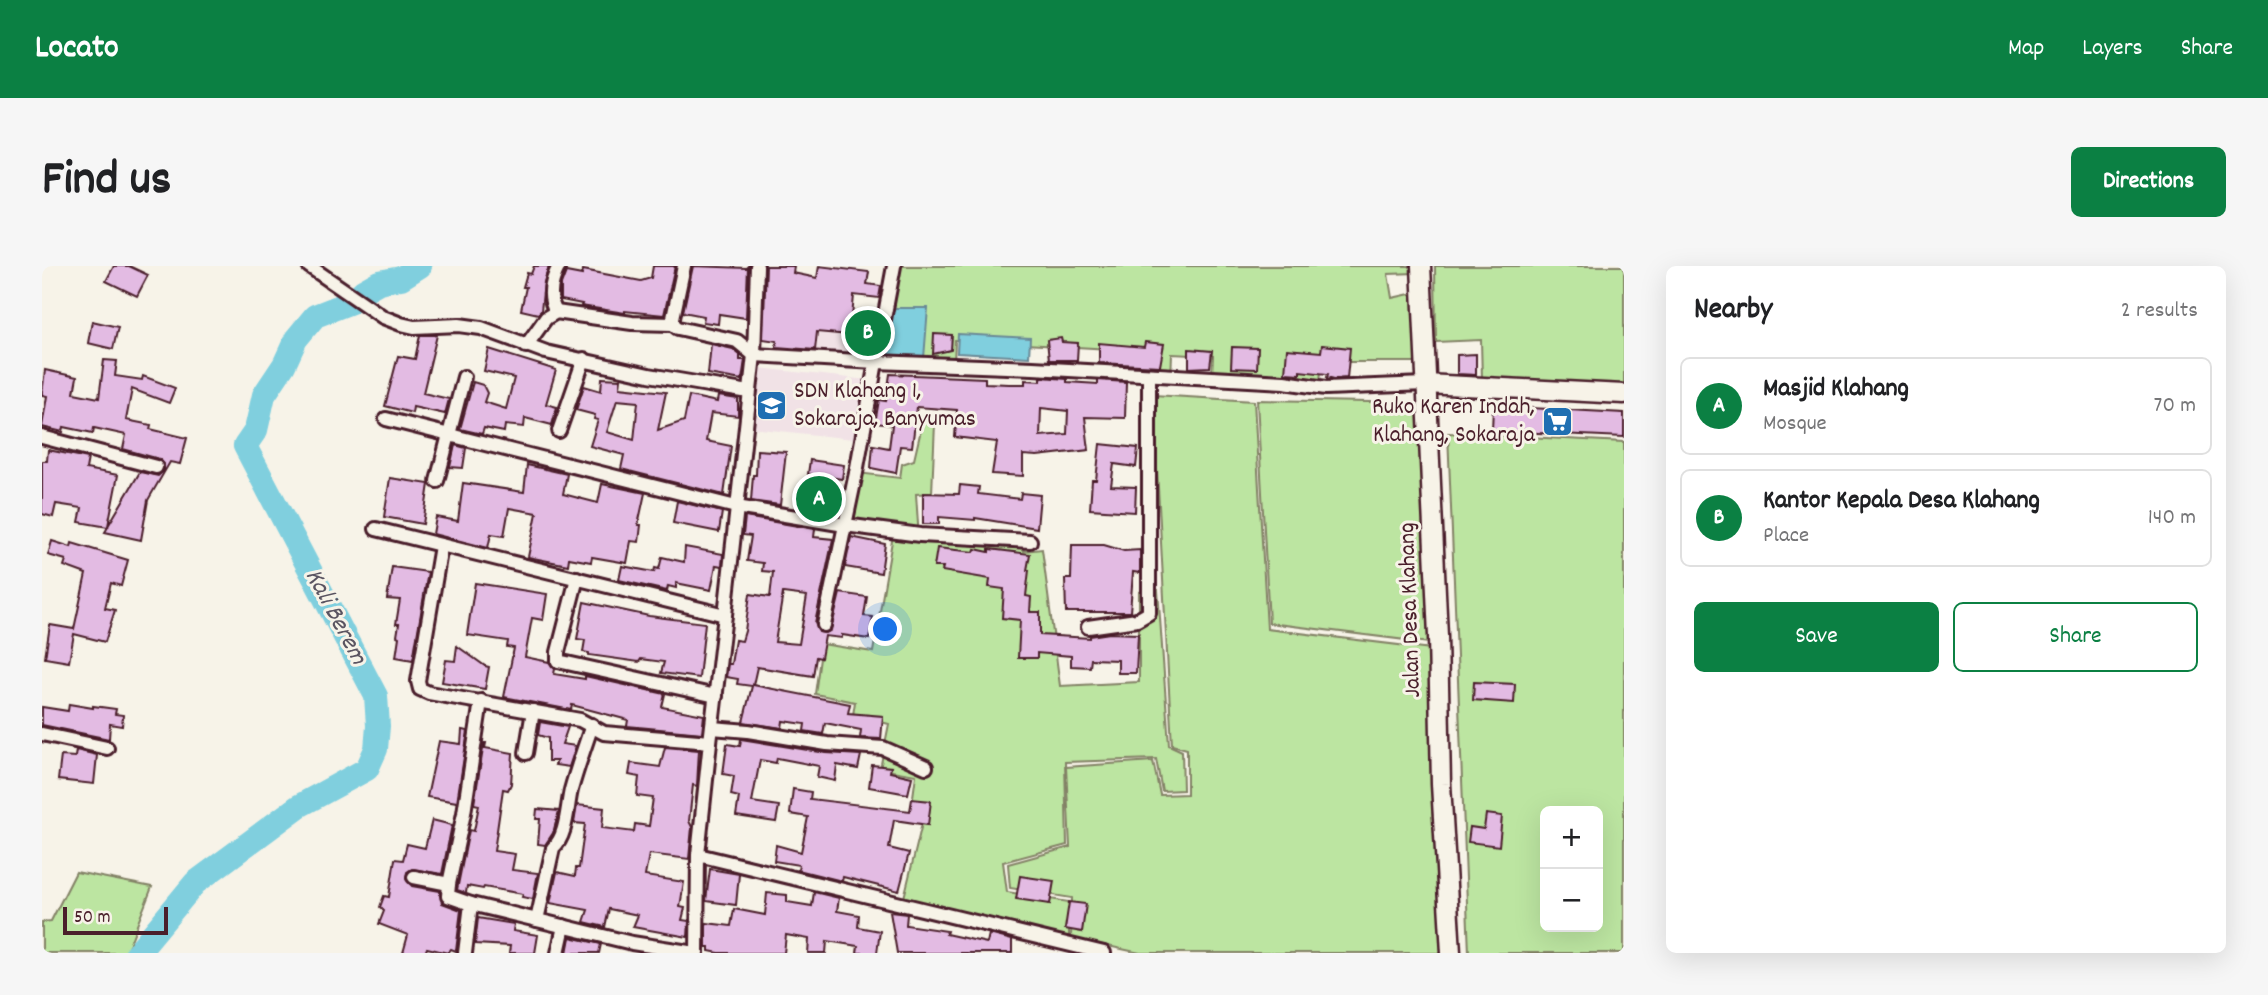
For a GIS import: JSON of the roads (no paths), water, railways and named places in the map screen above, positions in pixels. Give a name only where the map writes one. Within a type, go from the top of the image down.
[{"type":"street","points":[[309,266],[383,317],[401,324],[414,327],[460,325],[481,328],[526,346],[649,375],[749,392]]},
{"type":"street","points":[[556,312],[550,302],[550,293],[559,266]]},
{"type":"street","points":[[673,324],[684,266]]},
{"type":"street","points":[[481,701],[448,896],[564,926],[630,948],[696,953],[698,855],[754,355],[757,266]]},
{"type":"street","points":[[824,625],[894,266]]},
{"type":"street","name":"Jalan Desa Klahang","points":[[1421,266],[1438,636],[1441,784],[1451,953]]},
{"type":"street","points":[[526,346],[546,318],[556,312],[632,323],[673,324],[678,328],[737,341],[754,355],[1284,382],[1326,387],[1425,384],[1624,394]]},
{"type":"street","points":[[559,431],[584,359]]},
{"type":"street","points":[[1088,626],[1138,620],[1149,613],[1149,375]]},
{"type":"street","points":[[437,481],[464,377]]},
{"type":"street","points":[[386,419],[736,506],[920,535],[1030,541]]},
{"type":"street","points":[[42,436],[156,467]]},
{"type":"street","points":[[376,529],[725,615]]},
{"type":"street","points":[[441,546],[418,685],[429,693],[481,701],[592,725],[604,733],[710,742]]},
{"type":"street","points":[[577,578],[558,661],[716,696]]},
{"type":"street","points":[[526,753],[533,712]]},
{"type":"street","points":[[537,920],[553,848],[562,830],[592,725]]},
{"type":"street","points":[[712,727],[827,744],[883,748],[926,767]]},
{"type":"street","points":[[42,734],[107,748]]},
{"type":"street","points":[[698,855],[1104,953]]},
{"type":"street","points":[[414,877],[449,884]]},
{"type":"street","points":[[465,953],[471,904]]},
{"type":"street","points":[[558,953],[564,926]]},
{"type":"water","points":[[888,308],[928,308],[924,358],[882,357]]},
{"type":"water","points":[[958,334],[1030,338],[1029,357],[957,353]]},
{"type":"waterway","name":"Kali Berem","points":[[137,953],[195,883],[299,806],[367,769],[376,749],[376,696],[245,446],[256,430],[264,395],[284,365],[296,339],[315,316],[351,302],[379,282],[401,278],[420,266]]},
{"type":"place","name":"Kantor Kepala Desa Klahang","points":[[868,333]]},
{"type":"place","name":"SDN Klahang 1, Sokaraja, Banyumas","points":[[771,406]]},
{"type":"place","name":"Ruko Karen Indah, Klahang, Sokaraja","points":[[1558,422]]},
{"type":"place","name":"Masjid Klahang","points":[[819,499]]}]
